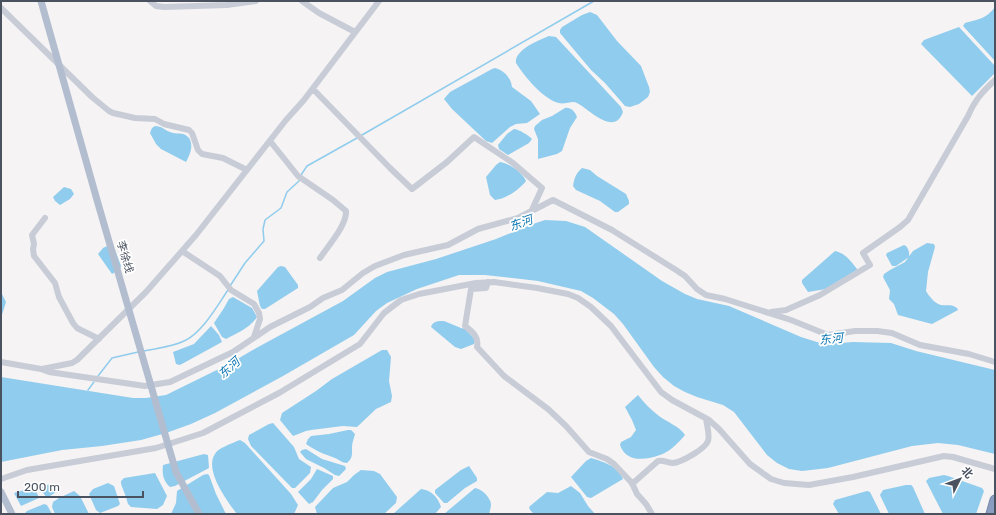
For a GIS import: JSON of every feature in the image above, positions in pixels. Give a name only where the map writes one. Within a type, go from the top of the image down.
[{"type":"highway","points":[[991,514],[995,500]]},
{"type":"main road","name":"李徐线","points":[[41,1],[176,472],[199,514]]},
{"type":"main road","points":[[1,492],[12,514]]},
{"type":"street","points":[[150,1],[156,6],[164,7],[227,5],[256,1]]},
{"type":"street","points":[[302,1],[319,13],[355,32]]},
{"type":"street","points":[[41,369],[72,363],[79,358],[146,292],[212,216],[379,1]]},
{"type":"street","points":[[1,8],[92,97],[109,111],[135,118],[155,119],[164,124],[189,130],[192,133],[198,150],[202,154],[223,158],[247,170]]},
{"type":"street","points":[[769,312],[786,310],[820,295],[870,265],[863,253],[908,220],[974,103],[981,93],[995,80]]},
{"type":"street","points":[[312,89],[412,189],[447,162],[474,137],[513,162],[542,188],[531,212]]},
{"type":"street","points":[[270,141],[300,178],[345,210],[346,213],[344,220],[336,236],[320,258]]},
{"type":"street","points":[[1,362],[41,369],[49,372],[145,386],[170,382],[233,352],[270,328],[310,307],[323,298],[345,289],[363,272],[375,266],[404,255],[448,245],[478,229],[512,220],[531,212],[551,200],[557,201],[577,213],[612,230],[685,276],[697,290],[706,295],[769,312],[828,335],[854,331],[877,331],[892,333],[920,346],[969,354],[995,362]]},
{"type":"street","points":[[44,218],[32,235],[34,243],[34,256],[55,282],[59,297],[75,326],[99,339]]},
{"type":"street","points":[[182,251],[220,276],[229,288],[254,304],[260,316],[260,321],[253,339]]},
{"type":"street","points":[[488,282],[486,288],[471,289],[465,326],[477,337],[477,347],[504,376],[548,409],[589,452],[611,461],[632,484],[637,494],[652,514]]},
{"type":"street","points":[[1,479],[27,470],[156,448],[203,433],[279,393],[360,344],[384,313],[401,300],[419,294],[488,282],[555,291],[578,298],[611,326],[661,392],[716,426],[745,459],[758,471],[775,481],[794,485],[809,485],[853,477],[944,456],[953,457],[995,469]]},
{"type":"street","points":[[632,484],[658,461],[663,460],[672,463],[680,461],[704,447],[708,443],[709,438],[706,419]]},
{"type":"water","points":[[995,7],[995,61],[963,26],[965,23],[985,16]]},
{"type":"water","points":[[590,12],[597,15],[617,41],[641,66],[650,92],[648,97],[639,104],[630,107],[625,106],[605,83],[591,70],[560,33],[562,27]]},
{"type":"water","points":[[959,27],[995,66],[995,73],[972,96],[921,44],[924,40]]},
{"type":"water","points":[[549,36],[556,37],[621,107],[623,112],[619,119],[614,122],[608,122],[594,115],[575,102],[561,103],[553,101],[529,81],[516,63],[516,58],[528,46]]},
{"type":"water","points":[[495,68],[506,75],[512,87],[531,101],[540,114],[527,123],[516,124],[510,127],[492,143],[486,141],[452,109],[444,99],[450,92]]},
{"type":"water","points":[[565,108],[572,110],[577,117],[570,128],[562,151],[557,154],[538,159],[538,139],[534,129],[535,126],[542,120]]},
{"type":"water","points":[[155,126],[161,127],[172,133],[183,134],[190,139],[191,151],[186,162],[161,149],[156,144],[150,133],[152,128]]},
{"type":"water","points":[[514,129],[524,133],[532,139],[529,143],[508,155],[499,149],[498,145],[507,134]]},
{"type":"water","points":[[500,162],[515,169],[526,181],[504,198],[495,200],[490,195],[486,177]]},
{"type":"water","points":[[582,168],[590,170],[626,194],[629,204],[618,212],[615,212],[600,201],[576,190],[573,186],[574,181]]},
{"type":"water","points":[[64,187],[71,189],[74,194],[70,199],[60,205],[53,197]]},
{"type":"water","name":"东河","points":[[545,220],[566,221],[585,227],[662,281],[685,294],[697,299],[729,306],[801,337],[827,344],[853,342],[891,343],[916,351],[995,370],[995,454],[958,445],[938,443],[912,446],[828,468],[802,471],[789,469],[777,463],[767,455],[734,412],[723,405],[685,392],[674,386],[663,377],[623,324],[614,314],[593,298],[581,291],[538,281],[485,275],[459,275],[417,289],[387,303],[376,311],[354,335],[283,376],[215,413],[191,424],[141,440],[62,450],[1,462],[1,377],[133,398],[166,395],[229,364],[343,301],[375,278],[387,272],[436,259],[496,239]]},
{"type":"water","points":[[927,243],[934,244],[935,247],[928,272],[926,291],[937,303],[941,305],[953,306],[958,310],[932,324],[898,315],[894,304],[889,299],[890,290],[883,277],[884,274],[905,262],[913,251]]},
{"type":"water","points":[[904,245],[907,247],[909,257],[896,266],[892,266],[886,255],[887,253]]},
{"type":"water","points":[[107,246],[115,250],[121,266],[120,269],[112,274],[98,254]]},
{"type":"water","points":[[835,251],[848,258],[857,270],[826,289],[808,292],[802,283],[802,280]]},
{"type":"water","points":[[278,267],[285,267],[298,285],[298,288],[265,309],[262,309],[257,291]]},
{"type":"water","points":[[1,292],[6,302],[1,318]]},
{"type":"water","points":[[233,297],[252,308],[257,317],[247,327],[226,339],[222,337],[214,323],[229,299]]},
{"type":"water","points":[[444,321],[465,329],[475,339],[474,344],[461,349],[455,347],[431,327],[434,322]]},
{"type":"water","points":[[211,326],[219,335],[222,342],[180,365],[176,364],[173,352],[194,344]]},
{"type":"water","points":[[382,350],[387,350],[391,357],[389,381],[392,396],[391,402],[376,409],[357,427],[343,426],[311,430],[293,436],[280,420],[282,413],[332,379]]},
{"type":"water","points":[[638,395],[653,411],[685,435],[667,452],[643,459],[637,459],[627,455],[620,445],[621,442],[631,437],[636,430],[625,407]]},
{"type":"water","points":[[273,423],[294,447],[299,459],[311,467],[310,473],[295,488],[292,488],[251,446],[248,439],[249,435]]},
{"type":"water","points":[[351,430],[355,434],[352,444],[352,456],[347,463],[313,449],[306,444],[311,436]]},
{"type":"water","points":[[240,440],[245,443],[291,494],[298,505],[294,514],[237,514],[223,494],[214,477],[212,461],[215,454],[219,450]]},
{"type":"water","points":[[306,449],[322,459],[345,466],[346,469],[339,476],[335,475],[306,459],[300,452]]},
{"type":"water","points":[[204,454],[208,455],[209,468],[175,486],[170,487],[168,485],[164,477],[163,465]]},
{"type":"water","points":[[591,458],[606,463],[614,468],[623,479],[591,498],[587,497],[571,477],[586,461]]},
{"type":"water","points":[[469,466],[477,478],[477,481],[465,488],[447,503],[444,503],[435,493],[435,490],[461,470]]},
{"type":"water","points":[[317,469],[333,476],[333,479],[313,502],[309,504],[298,492],[311,479]]},
{"type":"water","points":[[361,470],[374,471],[380,474],[397,497],[396,503],[384,514],[317,514],[315,507],[333,488],[347,482]]},
{"type":"water","points":[[155,473],[167,496],[163,505],[157,509],[131,507],[128,504],[121,481],[124,478]]},
{"type":"water","points":[[207,474],[209,475],[226,514],[171,514],[176,503],[177,491]]},
{"type":"water","points":[[944,475],[982,488],[984,491],[976,514],[943,514],[926,481],[929,478]]},
{"type":"water","points":[[108,483],[114,486],[120,504],[100,513],[96,510],[89,494],[93,489]]},
{"type":"water","points":[[54,484],[56,492],[47,498],[40,489],[46,485]]},
{"type":"water","points":[[911,485],[913,487],[925,514],[889,514],[880,495],[883,490]]},
{"type":"water","points":[[571,486],[580,493],[595,514],[534,514],[530,510],[529,507],[547,492],[558,493]]},
{"type":"water","points":[[35,488],[39,498],[21,506],[14,493]]},
{"type":"water","points":[[475,488],[483,492],[489,499],[491,504],[489,514],[444,514]]},
{"type":"water","points":[[421,489],[431,492],[438,500],[441,507],[435,514],[393,514]]},
{"type":"water","points":[[74,491],[80,496],[89,514],[55,514],[52,507],[53,502]]},
{"type":"water","points":[[867,491],[870,492],[881,514],[839,514],[833,504],[835,500]]},
{"type":"water","points":[[44,504],[47,505],[52,514],[24,514],[27,511]]},
{"type":"waterway","points":[[362,135],[594,1]]},
{"type":"waterway","points":[[301,175],[307,166],[357,138]]},
{"type":"waterway","points":[[230,286],[245,263],[264,241],[263,229],[265,220],[281,208],[287,192],[300,179]]},
{"type":"waterway","points":[[144,351],[175,345],[191,337],[203,326],[228,290]]},
{"type":"waterway","points":[[98,376],[112,358],[138,352]]},
{"type":"waterway","points":[[88,390],[94,382]]}]
